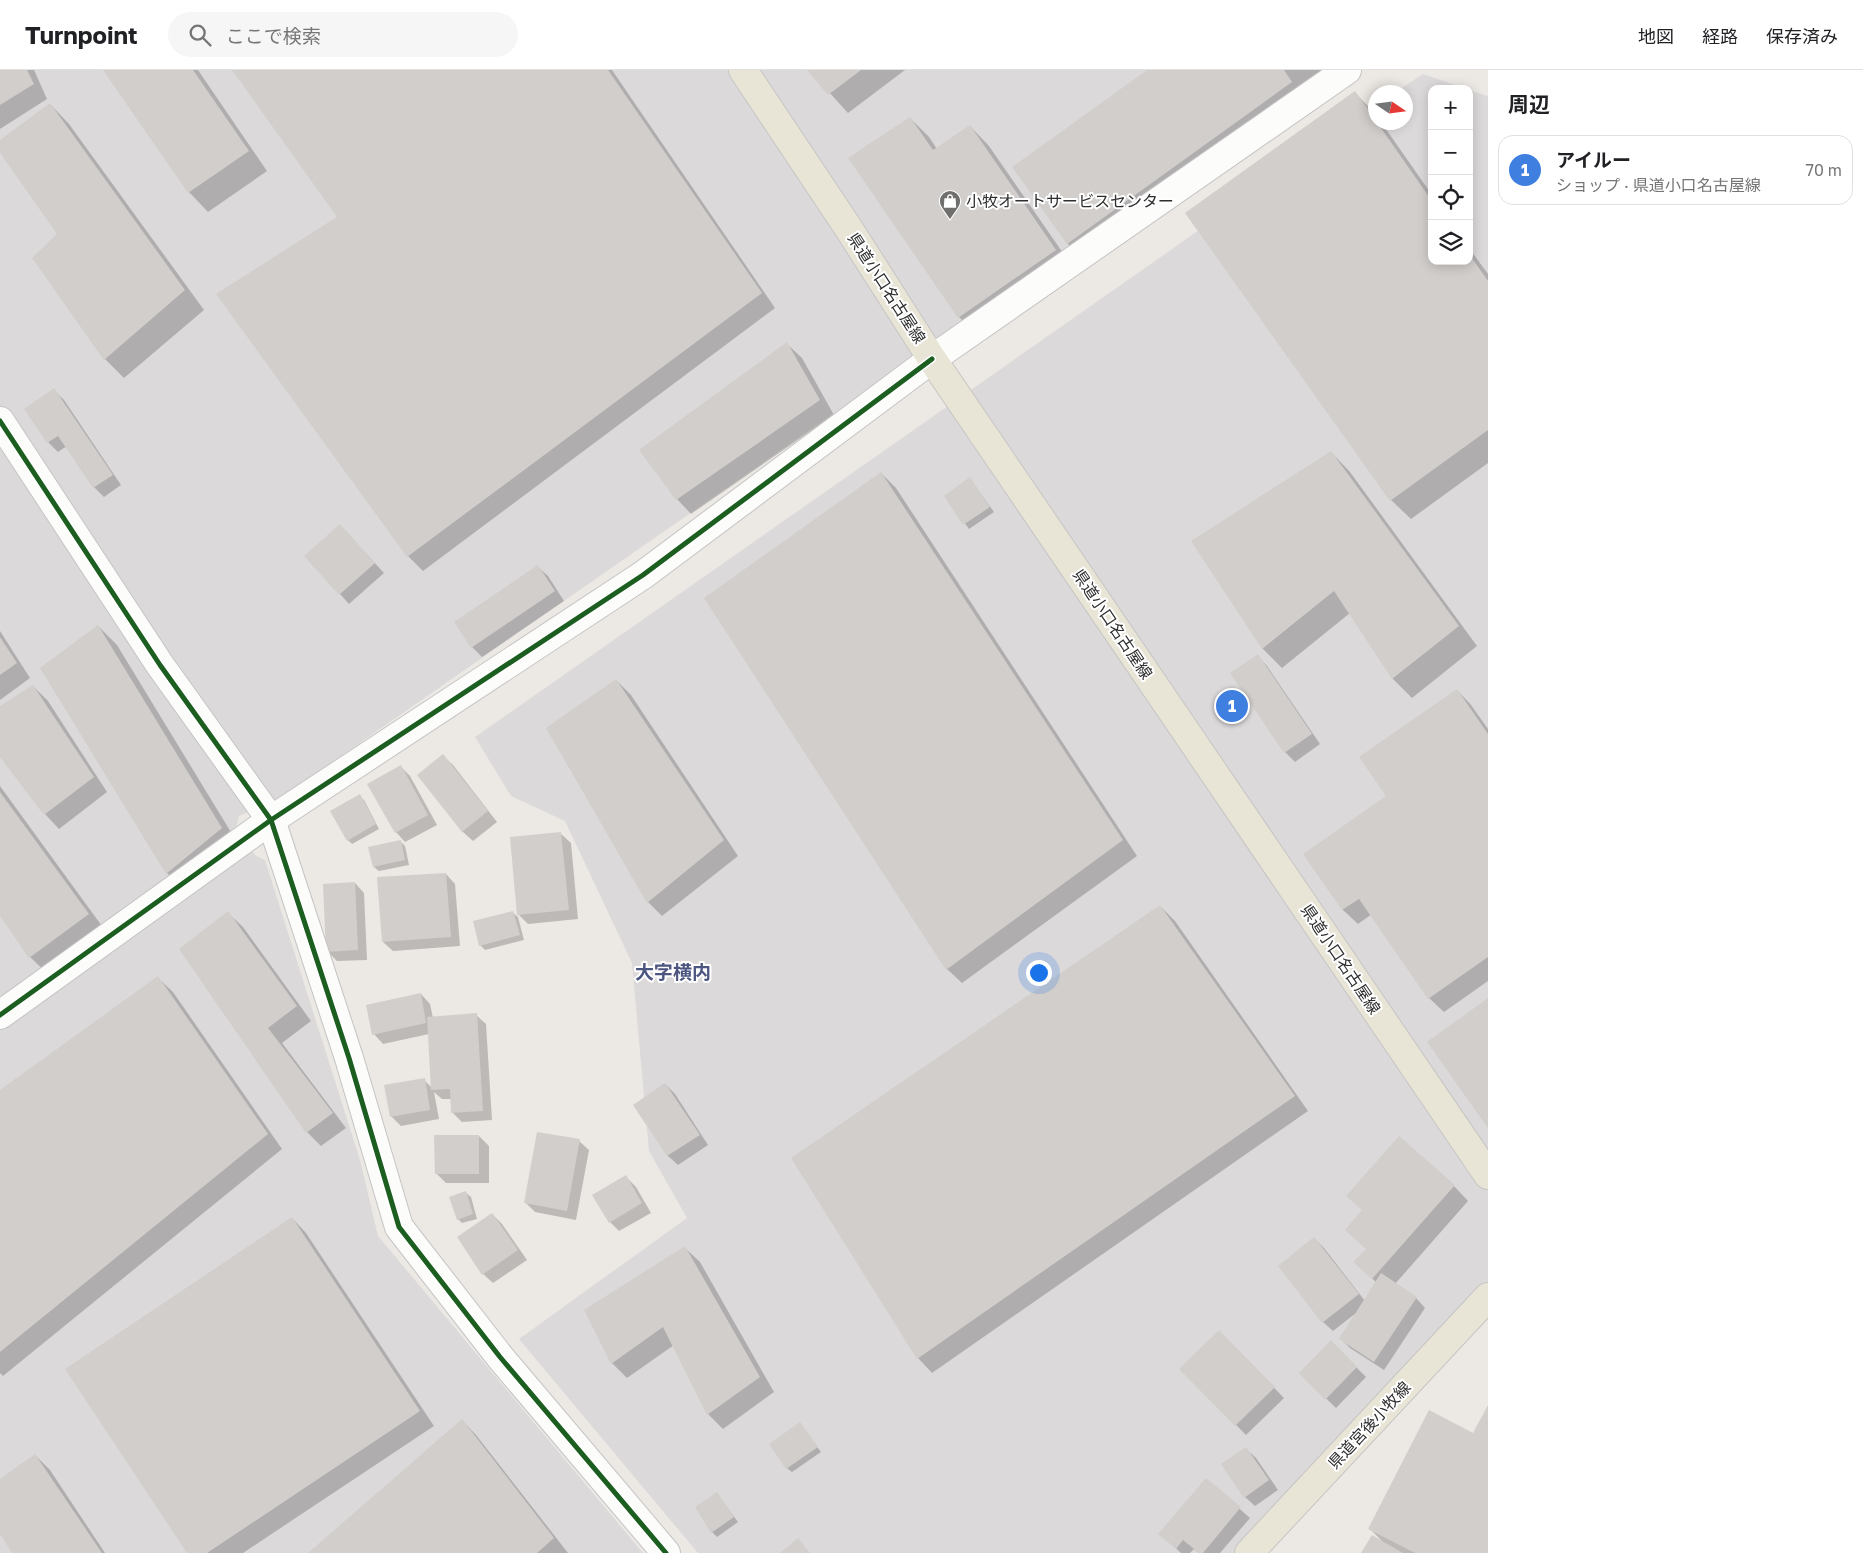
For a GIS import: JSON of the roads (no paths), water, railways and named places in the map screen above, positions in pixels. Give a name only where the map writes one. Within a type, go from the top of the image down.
[{"type":"main road","name":"県道小口名古屋線","points":[[743,70],[849,229],[932,359],[1488,1175]]},
{"type":"main road","name":"県道宮後小牧線","points":[[1249,1553],[1488,1297]]},
{"type":"street","points":[[0,1015],[271,820],[643,575],[932,359],[1347,70]]},
{"type":"street","points":[[0,421],[160,665],[271,820],[349,1058],[399,1227],[500,1357],[666,1553]]},
{"type":"place","name":"小牧オートサービスセンター","points":[[950,220]]},
{"type":"place","name":"アイルー","points":[[1232,706]]},
{"type":"district","name":"大字横内","points":[[673,971]]}]
